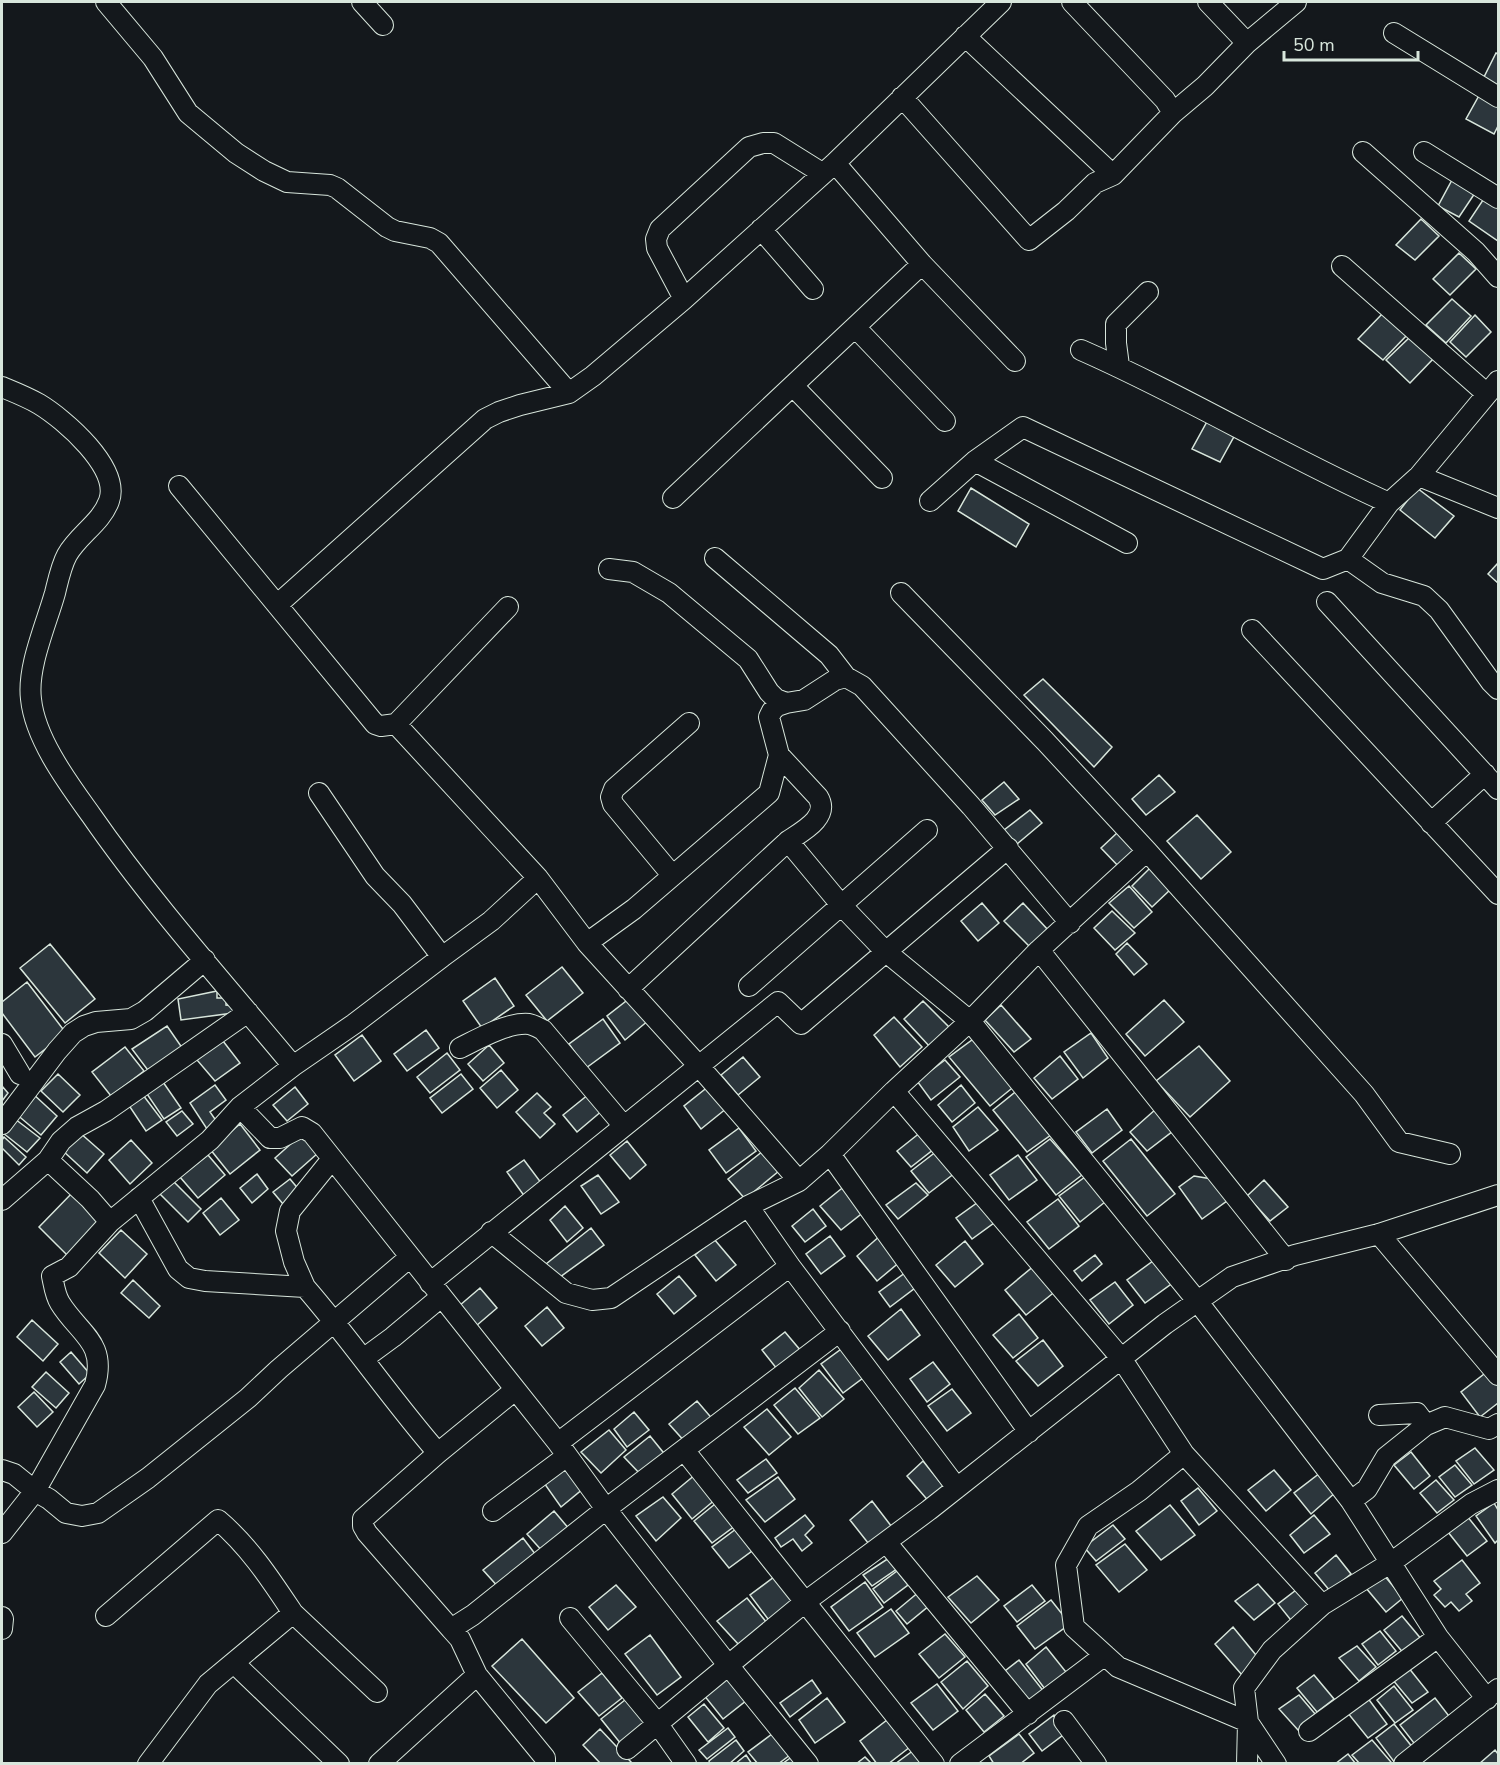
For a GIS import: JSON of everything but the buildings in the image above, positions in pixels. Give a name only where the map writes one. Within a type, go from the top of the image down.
[{"type":"street","points":[[106,2],[153,58],[170,87],[194,118],[236,153],[264,171],[287,182],[330,185],[344,192],[387,227],[395,231],[430,238],[439,243],[569,393]]},
{"type":"street","points":[[362,2],[383,25]]},
{"type":"street","points":[[277,605],[485,419],[520,405],[569,393],[611,362],[829,168],[1001,2]]},
{"type":"street","points":[[1072,2],[1165,100],[1173,112]]},
{"type":"street","points":[[1208,2],[1247,43]]},
{"type":"street","points":[[902,97],[1029,240],[1066,211],[1095,183],[1113,175],[1173,112],[1205,86],[1247,43],[1296,2]]},
{"type":"street","points":[[1394,33],[1498,97]]},
{"type":"street","points":[[965,36],[1113,175]]},
{"type":"street","points":[[684,299],[657,248],[656,239],[660,229],[749,147],[774,143],[829,168],[1015,361]]},
{"type":"street","points":[[1363,152],[1476,252],[1498,277]]},
{"type":"street","points":[[1424,152],[1498,198]]},
{"type":"street","points":[[761,229],[813,289]]},
{"type":"street","points":[[673,498],[922,264]]},
{"type":"street","points":[[930,501],[975,461],[1023,427],[1323,569],[1348,559],[1389,503],[1419,476],[1493,388],[1342,266]]},
{"type":"street","points":[[1119,366],[1116,324],[1148,292]]},
{"type":"street","points":[[856,328],[945,421]]},
{"type":"street","points":[[1081,350],[1119,366],[1333,478],[1389,503]]},
{"type":"street","points":[[2,387],[36,402],[67,425],[95,454],[106,473],[111,489],[103,513],[65,557],[34,663],[30,687],[31,702],[39,731],[72,789],[127,866],[293,1066]]},
{"type":"street","points":[[793,387],[882,478]]},
{"type":"street","points":[[975,461],[1127,543]]},
{"type":"street","points":[[1419,476],[1498,508]]},
{"type":"street","points":[[178,486],[375,724],[381,726],[396,724],[508,607]]},
{"type":"street","points":[[715,558],[829,655],[846,677],[862,686],[1008,848],[1071,923]]},
{"type":"street","points":[[1348,559],[1382,582],[1424,596],[1439,610],[1498,689]]},
{"type":"street","points":[[609,569],[633,573],[669,593],[748,660],[776,699],[786,703]]},
{"type":"street","points":[[901,593],[1045,741],[1147,851],[1364,1094],[1399,1142],[1450,1154]]},
{"type":"street","points":[[1327,602],[1498,789]]},
{"type":"street","points":[[1252,630],[1498,894]]},
{"type":"street","points":[[628,988],[788,841],[815,821],[822,811],[822,803],[779,755],[769,717],[777,706],[804,700],[836,680],[846,677]]},
{"type":"street","points":[[672,875],[613,804],[611,797],[614,789],[689,723]]},
{"type":"street","points":[[396,724],[538,879],[587,943],[799,1181]]},
{"type":"street","points":[[587,943],[634,909],[769,793],[779,755]]},
{"type":"street","points":[[1431,823],[1485,774]]},
{"type":"street","points":[[319,793],[375,876],[402,904],[442,957]]},
{"type":"street","points":[[749,986],[927,830]]},
{"type":"street","points":[[788,841],[842,906],[885,951],[969,1022],[1198,1302],[1351,1501],[1438,1636],[1493,1694],[1404,1764]]},
{"type":"street","points":[[363,1359],[393,1337],[491,1232],[698,1065],[778,1002],[801,1024],[1008,848]]},
{"type":"street","points":[[491,1232],[566,1293],[592,1300],[611,1298],[748,1206],[799,1181],[1147,851]]},
{"type":"street","points":[[2,1533],[34,1491],[94,1384],[99,1368],[94,1346],[59,1302],[52,1276],[69,1267],[110,1222],[210,1140],[240,1107],[491,921],[538,879]]},
{"type":"street","points":[[1040,951],[1287,1260]]},
{"type":"street","points":[[2,1124],[73,1033],[96,1022],[131,1019],[145,1011],[205,960]]},
{"type":"street","points":[[2,1200],[48,1160],[61,1141],[77,1127],[106,1112],[248,1012]]},
{"type":"street","points":[[460,1048],[490,1034],[531,1024],[543,1030],[623,1125]]},
{"type":"street","points":[[2,1044],[20,1074]]},
{"type":"street","points":[[894,1091],[1120,1358],[1184,1454],[1322,1605]]},
{"type":"street","points":[[240,1107],[270,1138],[280,1138],[302,1127],[307,1129],[808,1764]]},
{"type":"street","points":[[830,1154],[1029,1432]]},
{"type":"street","points":[[332,1159],[290,1211],[286,1231],[294,1262],[305,1287],[406,1416],[438,1453]]},
{"type":"street","points":[[48,1160],[90,1199],[110,1222]]},
{"type":"street","points":[[627,1749],[805,1602],[957,1488],[1120,1358],[1232,1277],[1287,1260],[1295,1255],[1379,1234],[1498,1195]]},
{"type":"street","points":[[139,1198],[178,1269],[189,1278],[305,1287]]},
{"type":"street","points":[[748,1206],[790,1266],[957,1488]]},
{"type":"street","points":[[1379,1234],[1497,1370]]},
{"type":"street","points":[[2,1470],[14,1474],[66,1513],[82,1516],[98,1513],[148,1478],[248,1398],[410,1257]]},
{"type":"street","points":[[493,1511],[562,1450],[790,1266]]},
{"type":"street","points":[[451,1629],[473,1615],[606,1509],[840,1331]]},
{"type":"street","points":[[515,1390],[363,1519],[363,1526],[460,1639],[477,1675],[545,1758],[545,1764]]},
{"type":"street","points":[[1379,1415],[1418,1413],[1426,1425]]},
{"type":"street","points":[[1351,1501],[1367,1489],[1386,1457],[1426,1425],[1445,1417],[1489,1429],[1498,1424]]},
{"type":"street","points":[[684,1450],[934,1764]]},
{"type":"street","points":[[1184,1454],[1139,1491],[1088,1526],[1066,1565],[1074,1627],[1118,1667],[1248,1722],[1276,1764]]},
{"type":"street","points":[[1246,1764],[1248,1722],[1244,1688],[1272,1650],[1322,1605],[1392,1562],[1471,1504],[1498,1490]]},
{"type":"street","points":[[106,1616],[218,1520],[231,1531],[262,1567],[294,1613],[377,1692]]},
{"type":"street","points":[[886,1542],[1028,1714]]},
{"type":"street","points":[[148,1764],[208,1684],[294,1613]]},
{"type":"street","points":[[2,1617],[2,1629]]},
{"type":"street","points":[[570,1618],[657,1723],[686,1764]]},
{"type":"street","points":[[1309,1731],[1438,1636]]},
{"type":"street","points":[[973,1760],[1105,1655]]},
{"type":"street","points":[[234,1663],[339,1764]]},
{"type":"street","points":[[379,1764],[477,1675]]},
{"type":"street","points":[[1064,1722],[1096,1764]]}]
